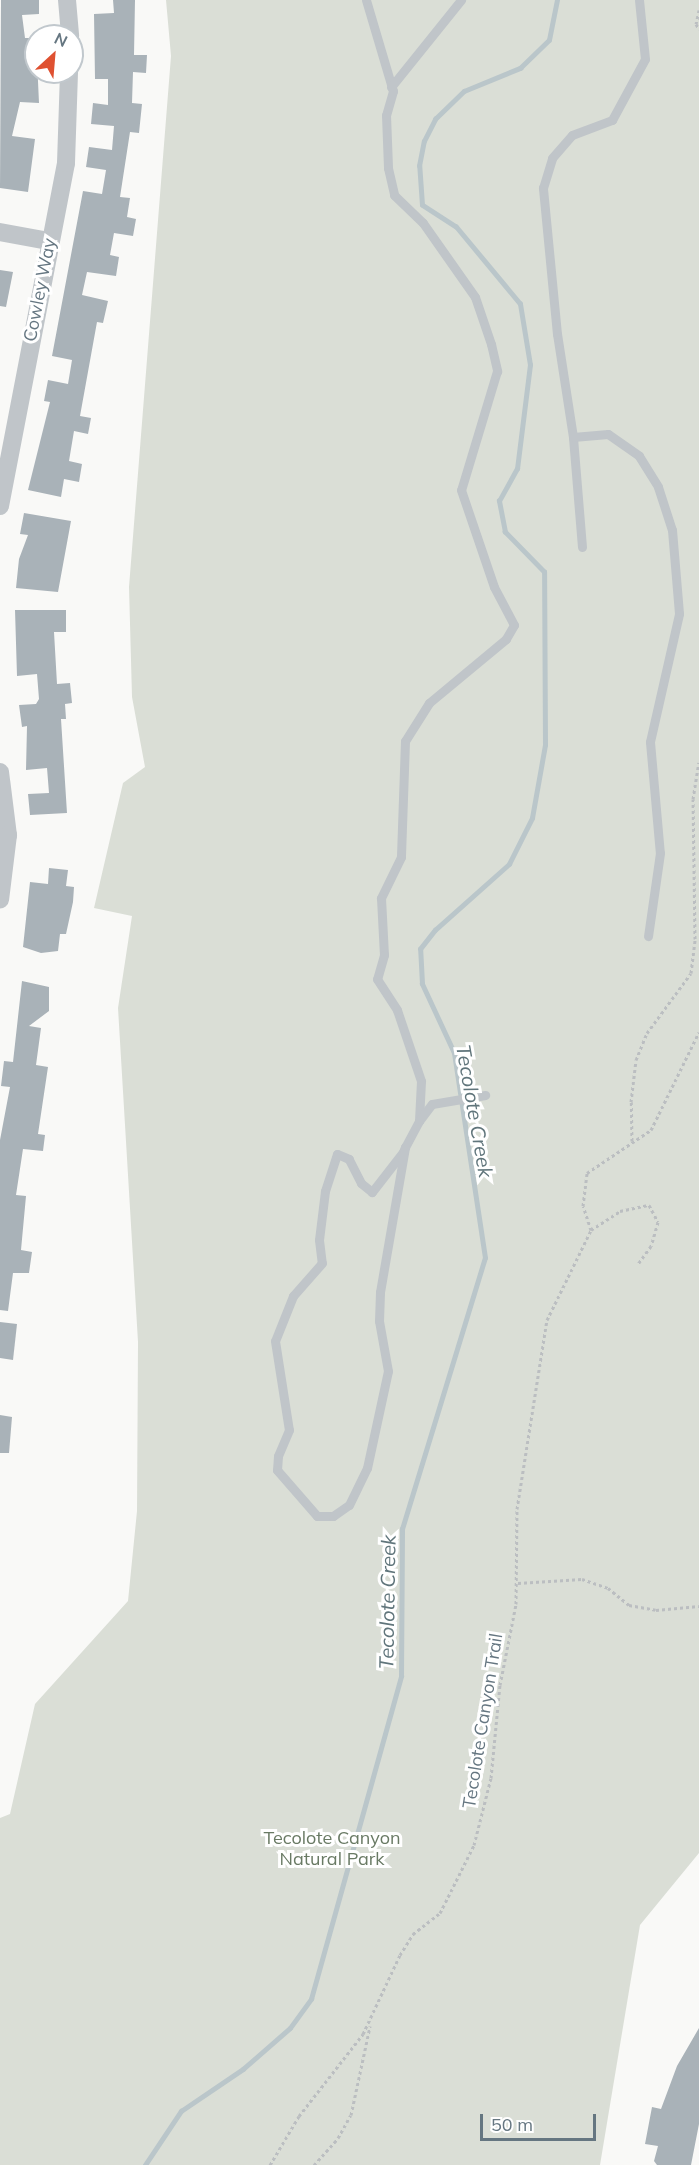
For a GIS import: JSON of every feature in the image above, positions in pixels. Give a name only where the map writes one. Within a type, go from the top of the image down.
[{"type":"street","points":[[67,0],[69,24]]},
{"type":"street","name":"Cowley Way","points":[[0,506],[49,241],[66,163],[69,84]]},
{"type":"street","points":[[0,232],[49,241]]},
{"type":"street","points":[[0,772],[8,835],[0,900]]},
{"type":"lane","points":[[366,0],[391,87],[386,115],[388,168],[394,195],[423,223],[475,297],[491,344],[497,371],[461,490],[494,587],[513,625],[506,639],[429,702],[405,741],[401,856],[381,897],[384,955],[377,979],[397,1010],[422,1081],[419,1121]]},
{"type":"lane","points":[[391,87],[461,0]]},
{"type":"lane","points":[[582,547],[573,437],[557,334],[543,188],[552,158],[572,135],[612,120],[645,59],[639,0]]},
{"type":"lane","points":[[573,437],[608,434],[639,456],[658,487],[672,530],[679,614],[650,742],[660,854],[648,936]]},
{"type":"lane","points":[[405,1146],[380,1292],[379,1321],[388,1371],[367,1468],[349,1505],[333,1516],[317,1516],[277,1470],[278,1456],[289,1430],[275,1341],[293,1296],[322,1263],[319,1240],[325,1191],[337,1154],[349,1159],[361,1183],[372,1192],[432,1104],[485,1095]]},
{"type":"path","points":[[699,10],[696,24],[699,29]]},
{"type":"path","points":[[632,1141],[631,1102],[636,1060],[647,1033],[691,973],[695,939],[693,799],[699,762]]},
{"type":"path","points":[[638,1264],[651,1246],[658,1222],[649,1205],[620,1211],[591,1230],[583,1206],[587,1173],[651,1130],[699,1032]]},
{"type":"path","name":"Tecolote Canyon Trail","points":[[270,2165],[299,2116],[370,2022],[400,1956],[413,1934],[440,1913],[474,1845],[491,1778],[500,1685],[518,1583],[517,1509],[546,1320],[591,1230]]},
{"type":"path","points":[[518,1583],[582,1579],[608,1588],[629,1605],[657,1610],[699,1606]]},
{"type":"path","points":[[314,2165],[338,2138],[351,2115],[370,2022]]},
{"type":"green space","name":"Tecolote Canyon Natural Park","points":[[166,0],[699,0],[699,1853],[640,1925],[600,2165],[0,2165],[0,1818],[10,1814],[35,1704],[128,1601],[137,1511],[138,1342],[118,1008],[132,916],[94,908],[123,783],[145,767],[132,697],[129,587],[171,56]]},
{"type":"building","points":[[1,0],[39,0],[39,14],[22,15],[24,84],[38,84],[39,103],[20,102],[12,136],[35,139],[28,192],[0,188]]},
{"type":"building","points":[[113,0],[135,0],[134,55],[147,55],[146,73],[133,72],[132,103],[142,104],[139,133],[130,132],[120,197],[130,198],[127,217],[136,219],[133,236],[114,233],[110,255],[119,257],[116,276],[87,272],[82,295],[108,301],[103,323],[97,322],[80,416],[91,418],[88,434],[74,431],[69,461],[82,464],[79,482],[64,479],[61,497],[28,490],[50,402],[44,401],[48,380],[68,384],[72,360],[52,356],[83,191],[102,194],[106,170],[86,167],[89,147],[112,150],[114,126],[91,124],[93,103],[108,105],[108,79],[95,79],[94,14],[114,13]]},
{"type":"building","points":[[0,270],[13,272],[6,307],[0,306]]},
{"type":"building","points":[[24,513],[71,521],[58,592],[16,588],[19,559],[28,535],[20,534]]},
{"type":"building","points":[[15,610],[66,610],[66,632],[54,632],[57,684],[70,683],[72,703],[65,704],[66,719],[61,719],[67,813],[30,815],[28,794],[49,793],[47,768],[26,770],[27,726],[22,727],[19,705],[36,704],[39,699],[37,674],[17,676]]},
{"type":"building","points":[[49,868],[68,870],[66,886],[74,887],[73,902],[66,934],[60,934],[58,951],[41,953],[23,947],[30,882],[48,884]]},
{"type":"building","points":[[22,981],[49,987],[49,1011],[29,1026],[41,1028],[36,1065],[48,1067],[38,1134],[45,1135],[43,1151],[23,1149],[16,1195],[26,1196],[21,1250],[32,1252],[29,1273],[13,1273],[8,1311],[0,1310],[0,1140],[10,1087],[1,1086],[4,1061],[13,1062]]},
{"type":"building","points":[[0,1322],[17,1324],[13,1360],[0,1358]]},
{"type":"building","points":[[0,1415],[12,1417],[9,1453],[0,1453]]},
{"type":"building","points":[[699,2028],[699,2124],[691,2165],[657,2165],[654,2161],[658,2146],[645,2144],[652,2107],[661,2109],[677,2066]]},
{"type":"waterway","name":"Tecolote Creek","points":[[145,2165],[181,2111],[243,2069],[290,2028],[311,1999],[401,1676],[402,1529],[485,1258],[454,1053],[422,984],[420,949],[435,930],[509,864],[532,818],[545,745],[544,572],[505,532],[499,501],[517,469],[530,365],[520,304],[456,227],[422,205],[419,166],[424,141],[435,119],[464,91],[520,68],[549,40],[557,0]]}]
